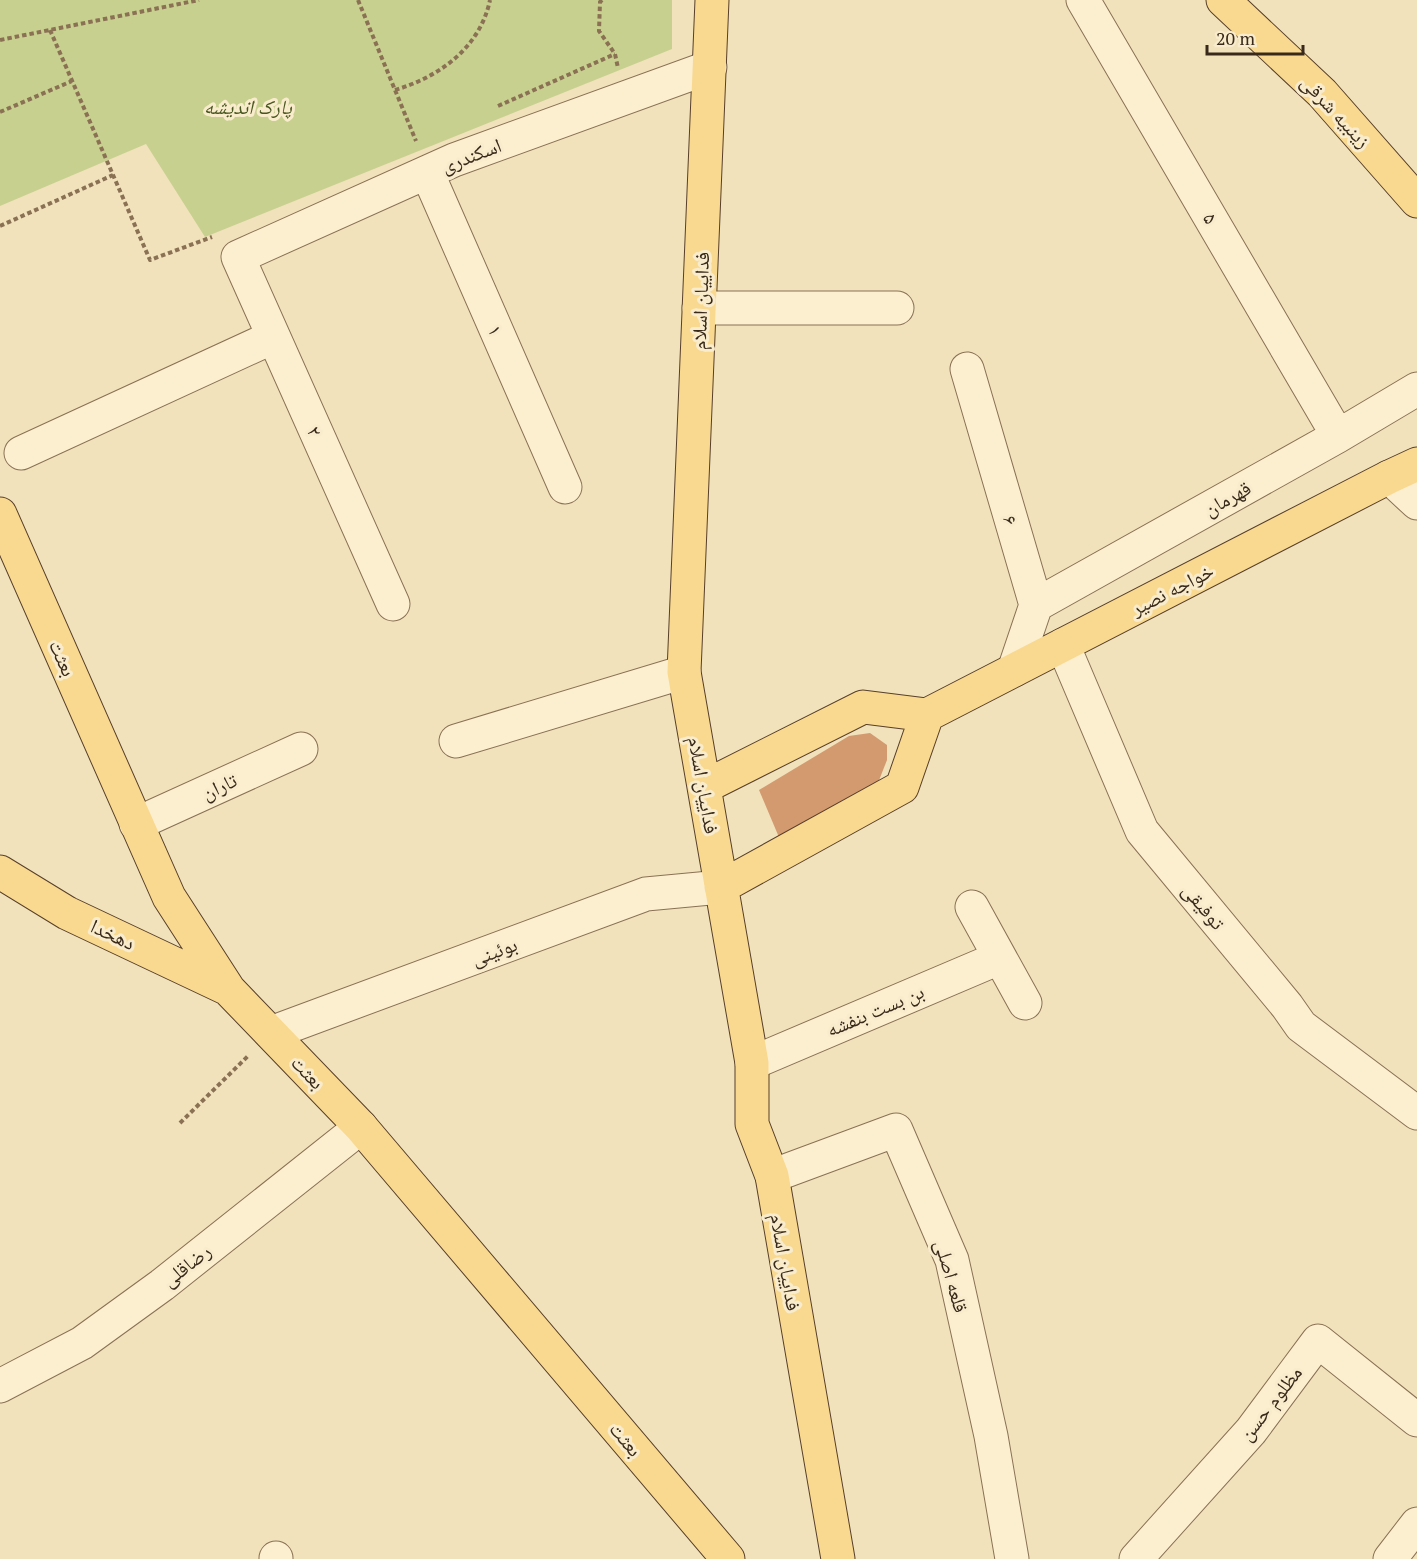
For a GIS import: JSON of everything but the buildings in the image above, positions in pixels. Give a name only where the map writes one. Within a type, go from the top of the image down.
[{"type":"main road","name":"فداییان اسلام","points":[[712,0],[684,672],[752,1063],[752,1124],[772,1176],[838,1559]]},
{"type":"main road","name":"زینبیه شرقی","points":[[1223,0],[1322,93],[1417,201]]},
{"type":"main road","name":"خواجه نصیر","points":[[927,715],[1403,470]]},
{"type":"main road","name":"بعثت","points":[[0,514],[169,897],[229,990],[361,1127],[728,1559]]},
{"type":"main road","points":[[704,787],[863,707],[927,715],[902,787],[721,887]]},
{"type":"main road","name":"دهخدا","points":[[0,872],[67,913],[229,990]]},
{"type":"street","name":"۵","points":[[1083,0],[1338,436]]},
{"type":"street","name":"اسکندری","points":[[238,257],[454,160],[710,67]]},
{"type":"street","name":"۱","points":[[427,172],[566,487]]},
{"type":"street","name":"۲","points":[[238,257],[393,604]]},
{"type":"street","points":[[699,308],[897,308]]},
{"type":"street","points":[[21,453],[273,337]]},
{"type":"street","name":"۶","points":[[967,369],[1036,605]]},
{"type":"street","name":"قهرمان","points":[[1036,605],[1338,436],[1417,389]]},
{"type":"street","points":[[1403,470],[1417,503]]},
{"type":"street","points":[[1014,670],[1036,605]]},
{"type":"street","name":"توفیقی","points":[[1063,645],[1142,831],[1287,1006],[1300,1026],[1417,1113]]},
{"type":"street","points":[[456,741],[684,672]]},
{"type":"street","name":"تاران","points":[[136,824],[301,749]]},
{"type":"street","name":"بوئینی","points":[[271,1033],[646,894],[721,887]]},
{"type":"street","points":[[972,907],[1025,1003]]},
{"type":"street","name":"بن بست بنفشه","points":[[752,1063],[999,958]]},
{"type":"street","name":"رضاقلی","points":[[0,1386],[82,1343],[162,1285],[361,1127]]},
{"type":"street","name":"قلعه اصلی","points":[[772,1176],[896,1130],[952,1260],[991,1436],[1012,1559]]},
{"type":"street","name":"مظلوم حسن","points":[[1136,1559],[1251,1431],[1318,1341],[1417,1420]]},
{"type":"street","points":[[1390,1559],[1417,1524]]},
{"type":"path","points":[[0,40],[199,0]]},
{"type":"path","points":[[358,0],[417,142],[427,172]]},
{"type":"path","points":[[395,90],[416,84],[436,74],[453,61],[480,26],[490,0]]},
{"type":"path","points":[[602,0],[600,2],[599,32],[615,54],[625,97]]},
{"type":"path","points":[[50,30],[150,260],[226,231],[238,257]]},
{"type":"path","points":[[0,112],[72,81]]},
{"type":"path","points":[[0,226],[113,176]]},
{"type":"path","points":[[180,1123],[271,1033]]},
{"type":"green space","name":"پارک اندیشه","points":[[0,0],[672,0],[672,49],[205,237],[146,144],[0,206]]}]
